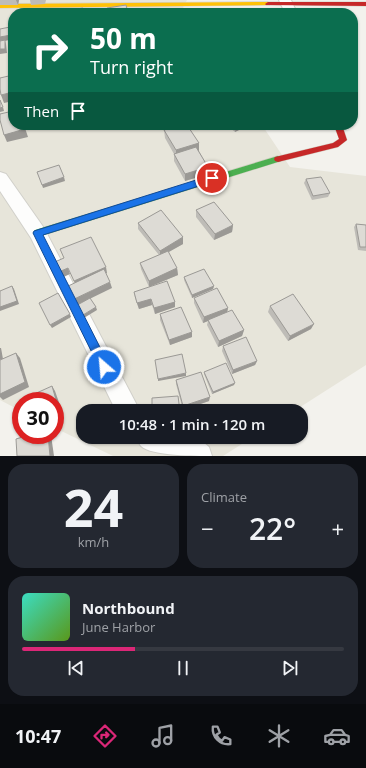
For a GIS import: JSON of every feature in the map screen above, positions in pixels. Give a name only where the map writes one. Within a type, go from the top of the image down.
[{"type":"street","points":[[0,6],[287,6],[366,4]]},
{"type":"street","points":[[38,233],[272,160],[334,145],[343,140],[340,130]]},
{"type":"street","points":[[0,178],[38,233],[124,404]]},
{"type":"street","points":[[177,444],[189,446],[200,456]]},
{"type":"shaded area","points":[[0,0],[187,0],[184,8],[8,8],[8,130],[265,130],[290,167],[366,176],[366,365],[305,404],[76,404],[76,438],[64,432],[64,392],[12,392],[12,406],[0,400]]},
{"type":"shaded area","points":[[88,444],[242,444],[223,456],[113,456]]},
{"type":"building","points":[[126,5],[127,8],[107,8]]},
{"type":"building","points":[[8,27],[8,36],[0,37],[0,29]]},
{"type":"building","points":[[5,40],[5,49],[0,49],[0,41]]},
{"type":"building","points":[[8,76],[8,93],[1,95],[0,78]]},
{"type":"building","points":[[0,100],[3,107],[0,108]]},
{"type":"building","points":[[8,112],[8,130],[22,130],[4,135],[0,114]]},
{"type":"building","points":[[164,130],[190,130],[199,143],[176,150]]},
{"type":"building","points":[[196,147],[208,167],[185,174],[174,154]]},
{"type":"building","points":[[59,165],[64,177],[42,185],[37,172]]},
{"type":"building","points":[[321,177],[330,193],[313,196],[306,179]]},
{"type":"building","points":[[214,202],[233,225],[215,234],[196,210]]},
{"type":"building","points":[[161,210],[183,237],[160,251],[138,223]]},
{"type":"building","points":[[356,224],[366,225],[366,247],[360,247]]},
{"type":"building","points":[[91,237],[106,267],[74,281],[68,268],[54,274],[50,264],[64,258],[60,249]]},
{"type":"building","points":[[168,251],[177,268],[149,281],[140,263]]},
{"type":"building","points":[[104,269],[110,282],[70,301],[64,288]]},
{"type":"building","points":[[204,269],[214,286],[192,295],[184,277]]},
{"type":"building","points":[[167,281],[175,302],[154,308],[151,299],[137,303],[134,292]]},
{"type":"building","points":[[12,286],[17,301],[0,307],[0,291]]},
{"type":"building","points":[[217,288],[228,308],[204,317],[194,298]]},
{"type":"building","points":[[58,293],[70,314],[50,325],[39,303]]},
{"type":"building","points":[[293,294],[314,324],[290,336],[270,306]]},
{"type":"building","points":[[90,298],[96,307],[78,318],[72,308]]},
{"type":"building","points":[[181,307],[192,332],[169,340],[160,314]]},
{"type":"building","points":[[232,310],[244,330],[219,341],[208,320]]},
{"type":"building","points":[[246,337],[257,361],[233,370],[223,346]]},
{"type":"building","points":[[16,353],[25,382],[0,394],[0,360]]},
{"type":"building","points":[[182,354],[186,373],[158,379],[155,360]]},
{"type":"building","points":[[226,363],[235,383],[213,392],[204,372]]},
{"type":"building","points":[[201,372],[210,397],[189,404],[182,404],[176,380]]},
{"type":"building","points":[[52,386],[54,392],[39,392]]},
{"type":"building","points":[[178,396],[179,404],[152,404],[152,398]]},
{"type":"building","points":[[16,444],[49,444],[50,456],[17,456]]},
{"type":"traffic: fast","points":[[38,233],[278,159]]},
{"type":"traffic: slow","points":[[0,6],[268,4]]},
{"type":"traffic: jam","points":[[268,4],[366,4]]},
{"type":"traffic: jam","points":[[278,159],[335,145],[343,140],[340,130]]},
{"type":"route","points":[[104,367],[38,233],[212,178]]}]
